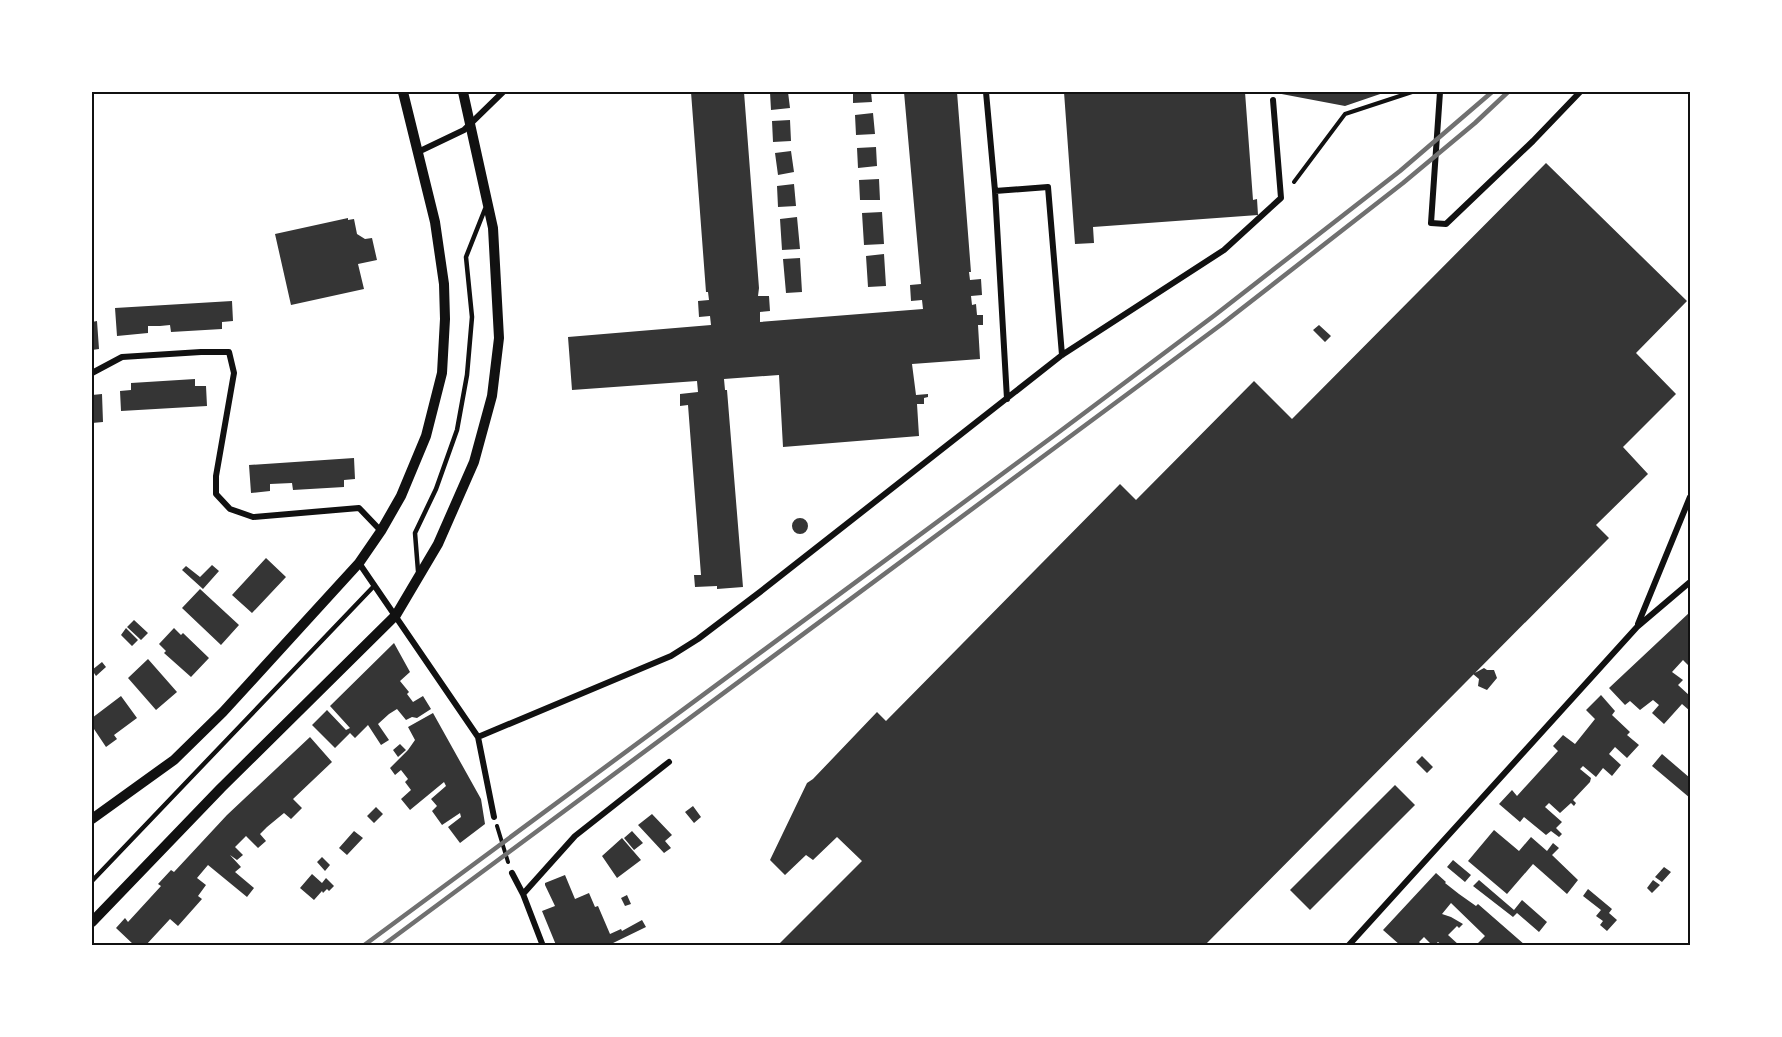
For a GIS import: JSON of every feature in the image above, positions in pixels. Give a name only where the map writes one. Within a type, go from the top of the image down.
[{"type":"street","points":[[92,819],[174,760],[223,712],[359,562],[381,531],[401,496],[426,436],[442,373],[444,284],[435,222],[404,92]]},
{"type":"street","points":[[92,922],[221,788],[396,615],[438,544],[474,462],[492,396],[499,338],[493,228],[463,92]]},
{"type":"street","points":[[417,152],[464,130],[503,92]]},
{"type":"street","points":[[986,92],[995,191],[1007,399]]},
{"type":"street","points":[[1440,92],[1431,223],[1446,224],[1533,141],[1580,92]]},
{"type":"street","points":[[478,737],[671,656],[698,639],[1062,355],[1224,250],[1281,198],[1273,100]]},
{"type":"street","points":[[995,191],[1048,187],[1062,355]]},
{"type":"street","points":[[92,374],[122,357],[229,352],[234,373],[216,476],[216,494],[230,509],[253,517],[358,508],[381,531]]},
{"type":"street","points":[[1636,627],[1690,497]]},
{"type":"street","points":[[359,562],[478,737],[494,817]]},
{"type":"street","points":[[1348,945],[1636,627],[1690,582]]},
{"type":"street","points":[[523,894],[574,836],[669,762]]},
{"type":"street","points":[[512,873],[543,945]]},
{"type":"lane","points":[[419,577],[416,533],[436,489],[457,430],[467,375],[472,317],[466,257],[488,204]]},
{"type":"lane","points":[[92,881],[374,586]]},
{"type":"path","points":[[1281,198],[1345,114],[1412,92]]},
{"type":"path","points":[[494,817],[512,873]]},
{"type":"building","points":[[691,92],[744,92],[758,296],[769,296],[770,311],[760,312],[760,322],[923,309],[922,300],[911,301],[910,285],[921,284],[904,92],[957,92],[970,280],[981,279],[982,295],[971,296],[972,305],[976,304],[977,315],[983,315],[983,325],[978,325],[980,359],[912,364],[916,395],[928,394],[928,397],[924,398],[924,404],[917,404],[919,436],[783,447],[779,375],[724,379],[725,390],[727,390],[743,587],[717,589],[717,586],[695,587],[694,575],[701,575],[688,405],[680,406],[680,394],[698,392],[697,381],[572,390],[568,337],[711,325],[710,316],[699,317],[698,301],[709,300],[708,292],[706,292]]},
{"type":"building","points":[[770,92],[788,92],[790,108],[771,110]]},
{"type":"building","points":[[853,92],[871,92],[872,102],[853,103]]},
{"type":"building","points":[[1064,92],[1245,92],[1253,200],[1257,199],[1258,215],[1093,227],[1094,243],[1075,244]]},
{"type":"building","points":[[1271,92],[1386,92],[1345,106]]},
{"type":"building","points":[[873,113],[875,134],[856,135],[855,115]]},
{"type":"building","points":[[790,120],[791,141],[773,142],[772,121]]},
{"type":"building","points":[[876,147],[877,166],[858,168],[857,148]]},
{"type":"building","points":[[791,151],[794,172],[778,175],[775,153]]},
{"type":"building","points":[[1546,163],[1687,301],[1636,353],[1676,394],[1623,447],[1648,474],[1596,525],[1609,538],[1205,945],[778,945],[862,861],[837,837],[813,860],[806,855],[785,875],[770,860],[807,783],[877,712],[886,721],[1120,484],[1136,500],[1254,381],[1292,419]]},
{"type":"building","points":[[879,179],[880,200],[860,200],[859,180]]},
{"type":"building","points":[[794,184],[796,206],[778,207],[777,186]]},
{"type":"building","points":[[882,212],[884,244],[864,245],[862,213]]},
{"type":"building","points":[[797,217],[800,249],[782,250],[780,219]]},
{"type":"building","points":[[348,218],[348,220],[354,219],[357,234],[365,239],[372,238],[377,260],[358,264],[364,289],[291,305],[275,234]]},
{"type":"building","points":[[884,254],[886,286],[868,287],[866,256]]},
{"type":"building","points":[[800,258],[802,292],[786,293],[783,259]]},
{"type":"building","points":[[232,301],[233,321],[222,322],[222,329],[171,332],[170,325],[148,326],[148,333],[117,336],[115,308]]},
{"type":"building","points":[[97,321],[99,349],[92,350],[92,322]]},
{"type":"building","points":[[1319,325],[1331,336],[1325,342],[1313,330]]},
{"type":"building","points":[[195,379],[195,386],[206,386],[207,406],[121,411],[120,391],[131,390],[131,383]]},
{"type":"building","points":[[102,394],[103,422],[92,423],[92,395]]},
{"type":"building","points":[[354,458],[355,479],[344,480],[344,487],[293,490],[292,483],[270,484],[270,491],[251,493],[249,465]]},
{"type":"building","points":[[800,518],[806,520],[808,526],[806,532],[800,534],[794,532],[792,526],[794,520]]},
{"type":"building","points":[[266,558],[286,577],[252,613],[232,595]]},
{"type":"building","points":[[212,565],[219,571],[203,589],[182,570],[186,566],[200,577]]},
{"type":"building","points":[[200,589],[239,625],[221,645],[182,608]]},
{"type":"building","points":[[1690,612],[1690,667],[1683,660],[1672,672],[1683,680],[1678,685],[1690,696],[1690,711],[1682,704],[1664,724],[1652,713],[1659,705],[1653,700],[1640,710],[1630,701],[1625,705],[1609,688]]},
{"type":"building","points":[[134,620],[148,633],[141,640],[127,627]]},
{"type":"building","points":[[126,628],[138,640],[132,646],[121,635]]},
{"type":"building","points":[[174,628],[181,635],[183,633],[209,658],[191,677],[164,653],[166,651],[159,644]]},
{"type":"building","points":[[394,643],[410,672],[400,681],[409,692],[407,694],[413,702],[423,696],[431,709],[417,718],[412,717],[406,720],[397,709],[389,714],[378,724],[389,740],[381,745],[368,725],[355,738],[350,733],[335,748],[312,725],[327,710],[346,730],[350,728],[330,706]]},
{"type":"building","points":[[148,659],[177,692],[156,710],[128,678]]},
{"type":"building","points":[[102,662],[106,667],[96,676],[92,670]]},
{"type":"building","points":[[1484,668],[1494,670],[1497,678],[1487,690],[1478,686],[1479,679],[1473,674]]},
{"type":"building","points":[[1601,695],[1615,711],[1612,715],[1630,732],[1627,735],[1639,745],[1627,758],[1615,747],[1609,754],[1621,765],[1612,776],[1603,768],[1596,777],[1583,766],[1580,769],[1591,778],[1573,800],[1576,803],[1574,806],[1571,803],[1560,813],[1549,803],[1545,807],[1562,822],[1556,828],[1562,834],[1559,837],[1551,831],[1546,835],[1524,817],[1520,822],[1499,804],[1512,790],[1517,796],[1558,751],[1553,746],[1563,735],[1575,744],[1595,719],[1586,710]]},
{"type":"building","points":[[121,696],[137,718],[114,735],[117,739],[106,747],[92,726],[92,718]]},
{"type":"building","points":[[433,713],[481,799],[485,824],[460,843],[448,827],[461,817],[460,813],[442,825],[432,811],[437,806],[431,799],[446,786],[444,782],[410,810],[401,799],[411,790],[405,782],[408,779],[401,770],[395,775],[390,768],[415,740],[408,727]]},
{"type":"building","points":[[310,737],[332,762],[293,799],[302,808],[291,819],[284,813],[267,827],[260,834],[266,841],[258,848],[246,836],[235,847],[243,855],[237,860],[230,855],[241,867],[235,872],[254,888],[247,897],[208,865],[197,878],[206,885],[198,896],[202,899],[178,926],[170,919],[146,945],[134,945],[116,928],[125,918],[128,922],[161,886],[158,884],[171,870],[174,872],[227,815]]},
{"type":"building","points":[[400,744],[406,750],[398,757],[393,750]]},
{"type":"building","points":[[1662,754],[1690,778],[1690,798],[1652,766]]},
{"type":"building","points":[[1422,756],[1433,767],[1427,773],[1416,762]]},
{"type":"building","points":[[1395,785],[1415,805],[1310,910],[1290,890]]},
{"type":"building","points":[[693,806],[701,817],[694,823],[685,812]]},
{"type":"building","points":[[376,807],[383,814],[374,823],[367,816]]},
{"type":"building","points":[[652,814],[672,835],[665,841],[671,848],[664,853],[638,825]]},
{"type":"building","points":[[1494,830],[1519,851],[1531,837],[1547,851],[1553,843],[1559,848],[1552,855],[1578,880],[1567,894],[1533,864],[1507,894],[1468,861]]},
{"type":"building","points":[[354,831],[363,838],[347,855],[339,848]]},
{"type":"building","points":[[632,831],[643,843],[634,850],[624,838]]},
{"type":"building","points":[[622,838],[641,860],[617,878],[602,856]]},
{"type":"building","points":[[322,857],[330,865],[325,871],[317,862]]},
{"type":"building","points":[[1453,860],[1471,875],[1465,882],[1447,867]]},
{"type":"building","points":[[1664,867],[1671,872],[1662,882],[1655,877]]},
{"type":"building","points":[[1436,873],[1459,894],[1476,906],[1478,904],[1525,945],[1495,943],[1476,945],[1485,936],[1451,903],[1442,914],[1463,924],[1459,928],[1457,926],[1448,935],[1459,945],[1442,945],[1438,942],[1433,946],[1424,937],[1419,942],[1422,945],[1400,945],[1383,930]]},
{"type":"building","points":[[312,874],[322,883],[326,878],[334,886],[329,891],[327,889],[323,893],[322,891],[314,900],[300,888]]},
{"type":"building","points":[[565,875],[575,899],[589,893],[595,907],[598,906],[610,934],[621,929],[622,931],[642,920],[646,927],[609,945],[589,945],[588,943],[586,945],[556,945],[542,911],[555,906],[545,883]]},
{"type":"building","points":[[1479,880],[1514,910],[1522,900],[1547,922],[1539,932],[1517,913],[1513,917],[1473,886]]},
{"type":"building","points":[[1653,880],[1660,885],[1652,893],[1647,888]]},
{"type":"building","points":[[1588,889],[1612,909],[1609,913],[1617,920],[1607,931],[1600,925],[1603,921],[1596,916],[1601,910],[1583,896]]},
{"type":"building","points":[[627,895],[631,904],[625,906],[621,898]]},
{"type":"railway","points":[[363,946],[1215,315],[1400,171],[1492,92]]},
{"type":"railway","points":[[382,946],[1222,324],[1403,183],[1475,123],[1508,92]]}]
